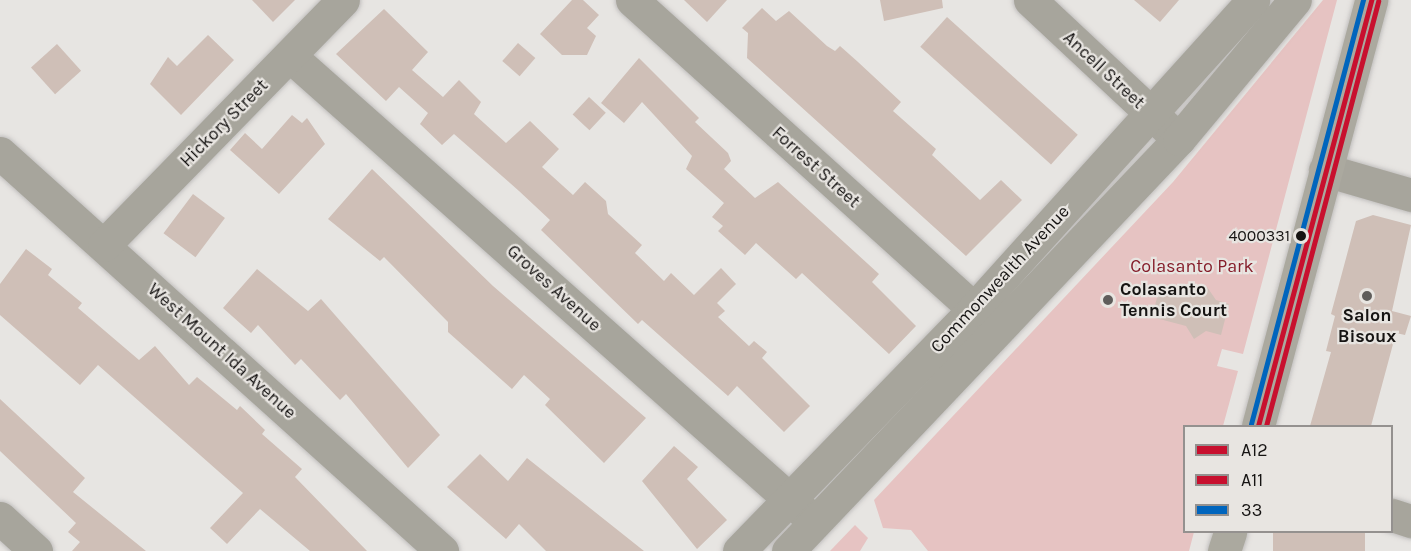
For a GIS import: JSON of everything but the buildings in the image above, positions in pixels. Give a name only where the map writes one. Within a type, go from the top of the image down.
[{"type":"main road","points":[[1258,425],[1371,0]]},
{"type":"main road","points":[[1224,551],[1229,533]]},
{"type":"street","name":"Hickory Street","points":[[104,245],[343,0]]},
{"type":"street","name":"Forrest Street","points":[[633,0],[1000,332]]},
{"type":"street","name":"Ancell Street","points":[[1030,0],[1179,139]]},
{"type":"street","name":"Commonwealth Avenue","points":[[739,551],[973,310],[1253,0]]},
{"type":"street","name":"Commonwealth Avenue","points":[[788,551],[1000,332],[1179,139],[1295,0]]},
{"type":"street","points":[[1231,27],[1257,48]]},
{"type":"street","name":"Groves Avenue","points":[[290,56],[815,523]]},
{"type":"street","name":"West Mount Ida Avenue","points":[[0,153],[442,551]]},
{"type":"street","points":[[1325,170],[1411,195]]},
{"type":"street","points":[[1393,515],[1411,521]]},
{"type":"street","points":[[0,518],[36,551]]},
{"type":"green space","name":"Colasanto Park","points":[[1323,0],[1337,0],[1243,354],[1222,349],[1217,366],[1238,371],[1223,425],[1183,425],[1183,533],[1194,533],[1189,551],[928,551],[911,530],[883,528],[874,500],[1173,182]]},
{"type":"green space","points":[[855,525],[868,538],[860,551],[830,551]]},
{"type":"transit line","name":"33","points":[[1251,424],[1363,0]]},
{"type":"transit line","name":"A12","points":[[1258,425],[1371,0]]},
{"type":"transit line","name":"A11","points":[[1266,425],[1378,2]]},
{"type":"place","name":"4000331","points":[[1301,236]]},
{"type":"place","name":"Salon Bisoux","points":[[1367,296]]},
{"type":"place","name":"Colasanto Tennis Court","points":[[1108,300]]}]
